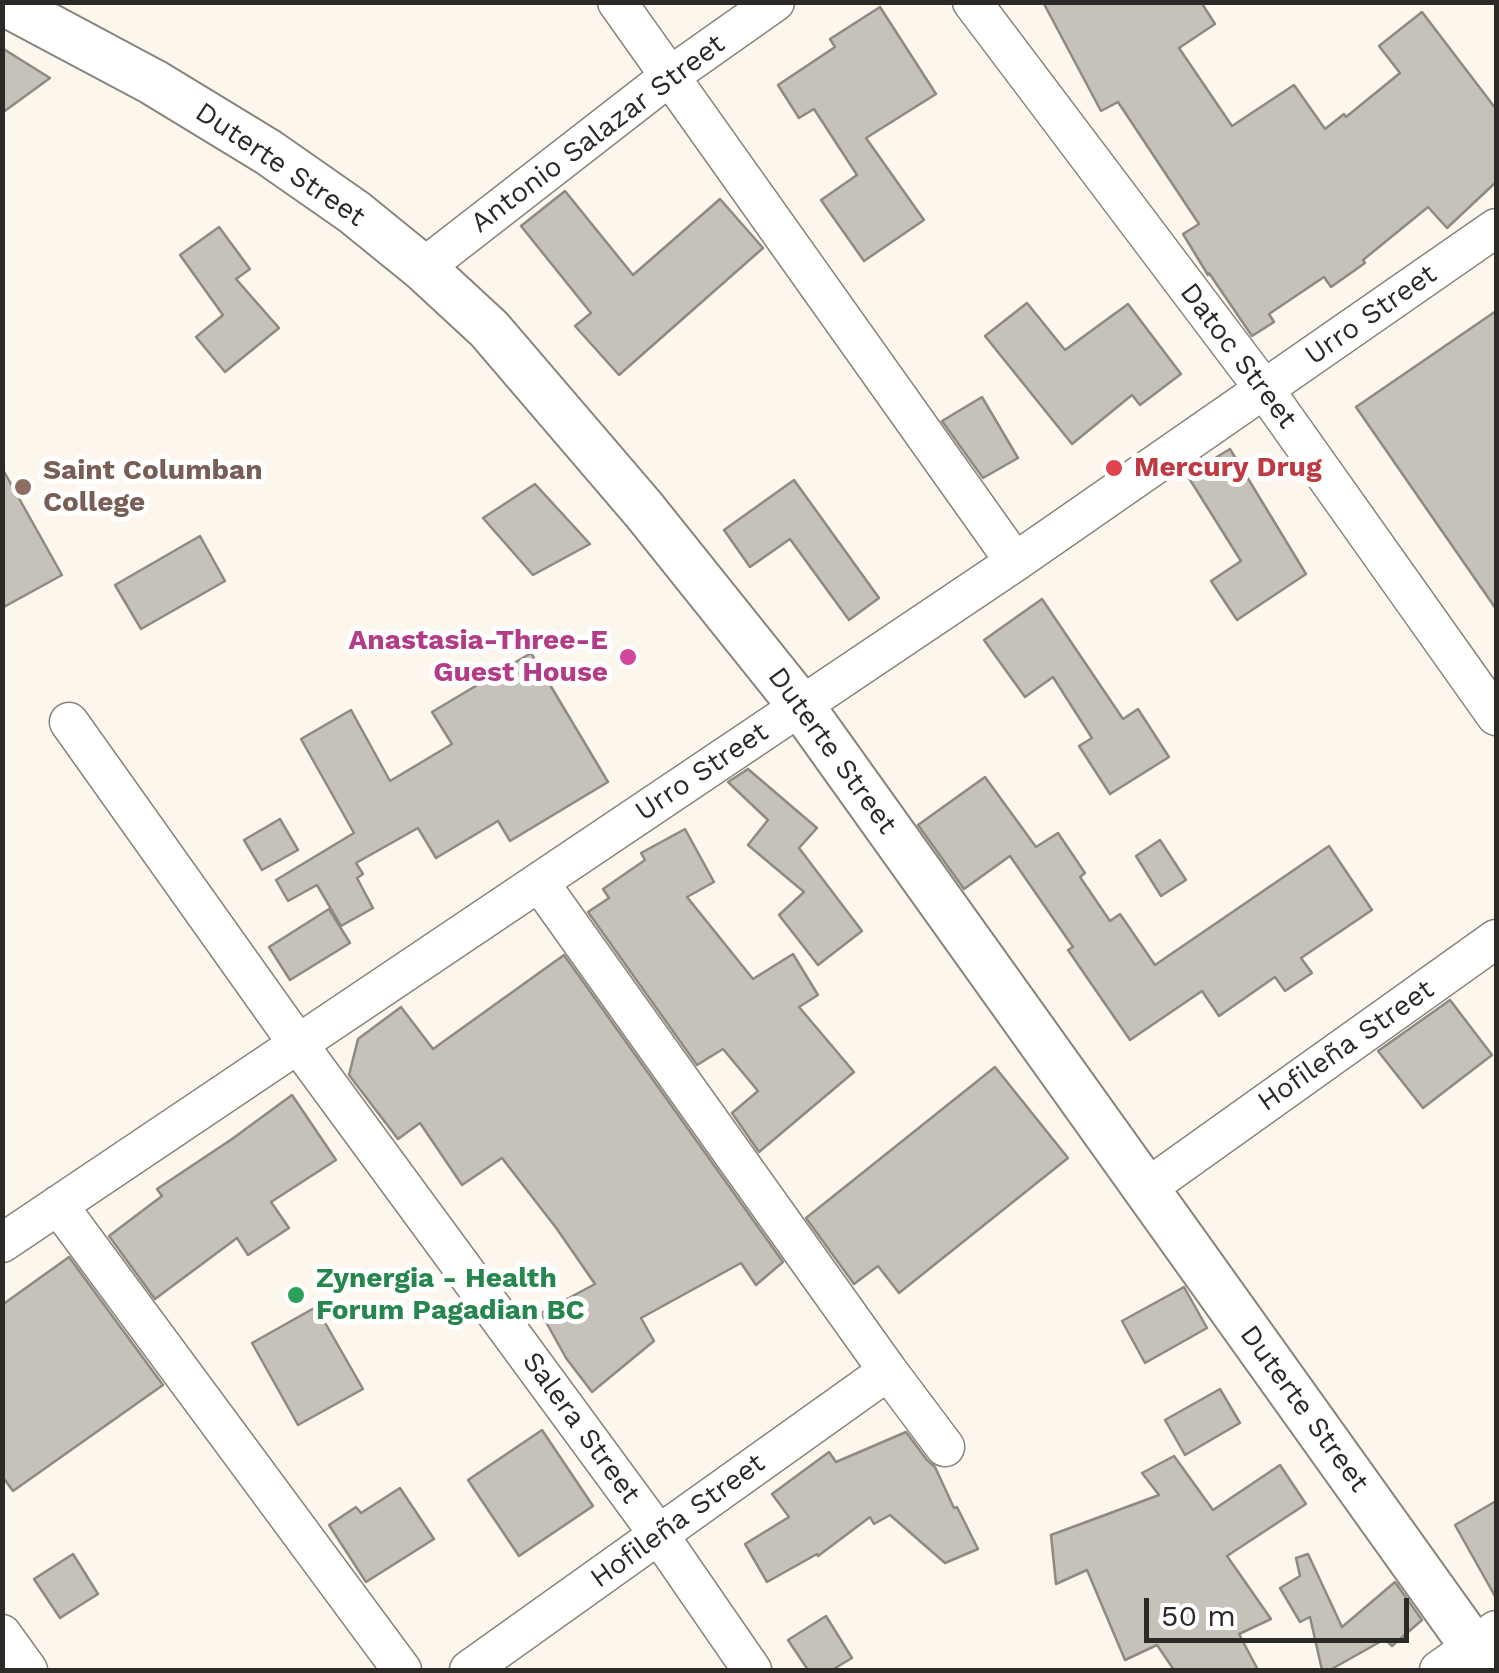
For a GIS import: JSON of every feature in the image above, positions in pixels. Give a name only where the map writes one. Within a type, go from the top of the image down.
[{"type":"main road","name":"Duterte Street","points":[[3,2],[153,82],[268,152],[354,212],[489,329],[722,604],[802,706],[1475,1654]]},
{"type":"street","points":[[617,2],[1015,562]]},
{"type":"street","name":"Antonio Salazar Street","points":[[423,268],[670,76],[775,2]]},
{"type":"street","name":"Datoc Street","points":[[972,2],[1264,390],[1496,716]]},
{"type":"street","name":"Urro Street","points":[[2,1242],[1015,562],[1496,228]]},
{"type":"street","name":"Salera Street","points":[[69,722],[298,1044],[659,1535],[752,1670]]},
{"type":"street","points":[[539,882],[946,1448]]},
{"type":"street","name":"Hofileña Street","points":[[1147,1188],[1496,939]]},
{"type":"street","points":[[58,1205],[402,1670]]},
{"type":"street","name":"Hofileña Street","points":[[469,1670],[888,1371]]},
{"type":"street","points":[[2,1634],[28,1670]]},
{"type":"building","points":[[1043,2],[1201,2],[1215,24],[1179,48],[1232,126],[1294,85],[1325,129],[1400,73],[1379,46],[1422,12],[1496,109],[1496,182],[1447,228],[1428,207],[1363,260],[1365,263],[1331,287],[1324,277],[1269,314],[1274,322],[1252,336],[1183,234],[1199,224],[1118,102],[1101,111]]},
{"type":"building","points":[[880,7],[936,94],[866,138],[924,220],[864,261],[821,200],[857,175],[814,109],[799,118],[778,85],[835,47],[830,39]]},
{"type":"building","points":[[2,48],[50,78],[2,113]]},
{"type":"building","points":[[565,191],[633,275],[720,199],[763,248],[619,375],[575,326],[591,313],[521,226]]},
{"type":"building","points":[[219,227],[250,269],[236,279],[279,328],[225,372],[196,337],[223,315],[180,255]]},
{"type":"building","points":[[1027,303],[1065,350],[1128,304],[1181,374],[1140,405],[1132,395],[1072,444],[985,336]]},
{"type":"building","points":[[1496,311],[1496,609],[1356,407]]},
{"type":"building","points":[[982,397],[1018,458],[983,478],[942,421]]},
{"type":"building","points":[[1230,449],[1306,574],[1237,620],[1211,581],[1241,561],[1187,475]]},
{"type":"building","points":[[2,468],[62,575],[2,608]]},
{"type":"building","points":[[794,480],[879,598],[849,620],[790,539],[750,567],[724,530]]},
{"type":"building","points":[[535,484],[590,544],[533,575],[483,518]]},
{"type":"building","points":[[200,536],[225,581],[141,629],[115,585]]},
{"type":"building","points":[[1042,599],[1123,719],[1138,709],[1169,757],[1110,794],[1079,746],[1092,738],[1053,677],[1025,697],[984,640]]},
{"type":"building","points":[[531,653],[608,782],[510,841],[498,821],[436,858],[418,828],[356,863],[363,874],[357,878],[373,908],[341,926],[317,885],[288,901],[276,880],[354,833],[301,739],[351,710],[390,781],[452,744],[432,712]]},
{"type":"building","points":[[748,769],[817,828],[799,848],[862,931],[818,965],[779,915],[804,892],[748,845],[768,820],[728,782]]},
{"type":"building","points":[[985,777],[1036,847],[1058,833],[1085,873],[1080,877],[1110,921],[1120,914],[1155,965],[1329,846],[1372,910],[1301,958],[1312,973],[1285,991],[1275,977],[1219,1016],[1202,991],[1130,1040],[1068,950],[1073,947],[1010,856],[964,889],[918,825]]},
{"type":"building","points":[[280,819],[298,850],[262,870],[244,840]]},
{"type":"building","points":[[685,829],[714,882],[687,897],[753,979],[793,954],[818,995],[799,1007],[854,1072],[759,1152],[732,1113],[758,1091],[723,1049],[697,1065],[588,912],[609,898],[603,889],[645,860],[641,853]]},
{"type":"building","points":[[1160,840],[1186,880],[1161,896],[1136,856]]},
{"type":"building","points":[[329,909],[350,943],[290,980],[269,947]]},
{"type":"building","points":[[564,955],[783,1262],[756,1285],[741,1263],[641,1318],[654,1341],[592,1392],[566,1358],[541,1313],[595,1284],[557,1229],[502,1158],[462,1185],[420,1123],[398,1139],[349,1075],[358,1039],[401,1007],[433,1049]]},
{"type":"building","points":[[1450,1000],[1492,1055],[1423,1108],[1378,1051]]},
{"type":"building","points":[[995,1067],[1068,1158],[899,1293],[878,1266],[854,1284],[806,1218]]},
{"type":"building","points":[[292,1095],[336,1160],[271,1202],[289,1228],[248,1255],[237,1238],[155,1299],[109,1236],[162,1196],[157,1189]]},
{"type":"building","points":[[69,1257],[163,1385],[13,1491],[2,1476],[2,1305]]},
{"type":"building","points":[[1184,1287],[1207,1328],[1145,1363],[1122,1321]]},
{"type":"building","points":[[316,1307],[363,1389],[298,1425],[252,1343]]},
{"type":"building","points":[[1220,1389],[1240,1423],[1185,1455],[1165,1420]]},
{"type":"building","points":[[542,1430],[593,1506],[519,1556],[468,1480]]},
{"type":"building","points":[[906,1432],[935,1467],[978,1549],[945,1563],[890,1515],[874,1524],[870,1517],[818,1556],[767,1582],[745,1544],[789,1517],[772,1494],[829,1452],[836,1462]]},
{"type":"building","points":[[1174,1456],[1213,1510],[1280,1465],[1306,1504],[1227,1556],[1271,1619],[1239,1634],[1258,1670],[1174,1670],[1157,1645],[1125,1660],[1087,1570],[1056,1584],[1051,1535],[1159,1495],[1142,1473]]},
{"type":"building","points":[[400,1488],[434,1539],[366,1582],[329,1525],[356,1507],[361,1513]]},
{"type":"building","points":[[1496,1501],[1496,1598],[1455,1525]]},
{"type":"building","points":[[73,1554],[98,1594],[60,1618],[34,1579]]},
{"type":"building","points":[[1308,1554],[1342,1627],[1395,1582],[1422,1620],[1392,1646],[1385,1639],[1330,1670],[1322,1670],[1310,1617],[1300,1622],[1280,1588],[1300,1576],[1296,1558]]},
{"type":"building","points":[[826,1616],[852,1658],[832,1670],[808,1670],[788,1640]]},
{"type":"place","name":"Mercury Drug","points":[[1114,468]]},
{"type":"place","name":"Saint Columban College","points":[[23,487]]},
{"type":"place","name":"Anastasia-Three-E Guest House","points":[[628,657]]},
{"type":"place","name":"Zynergia - Health Forum Pagadian BC","points":[[296,1295]]}]
